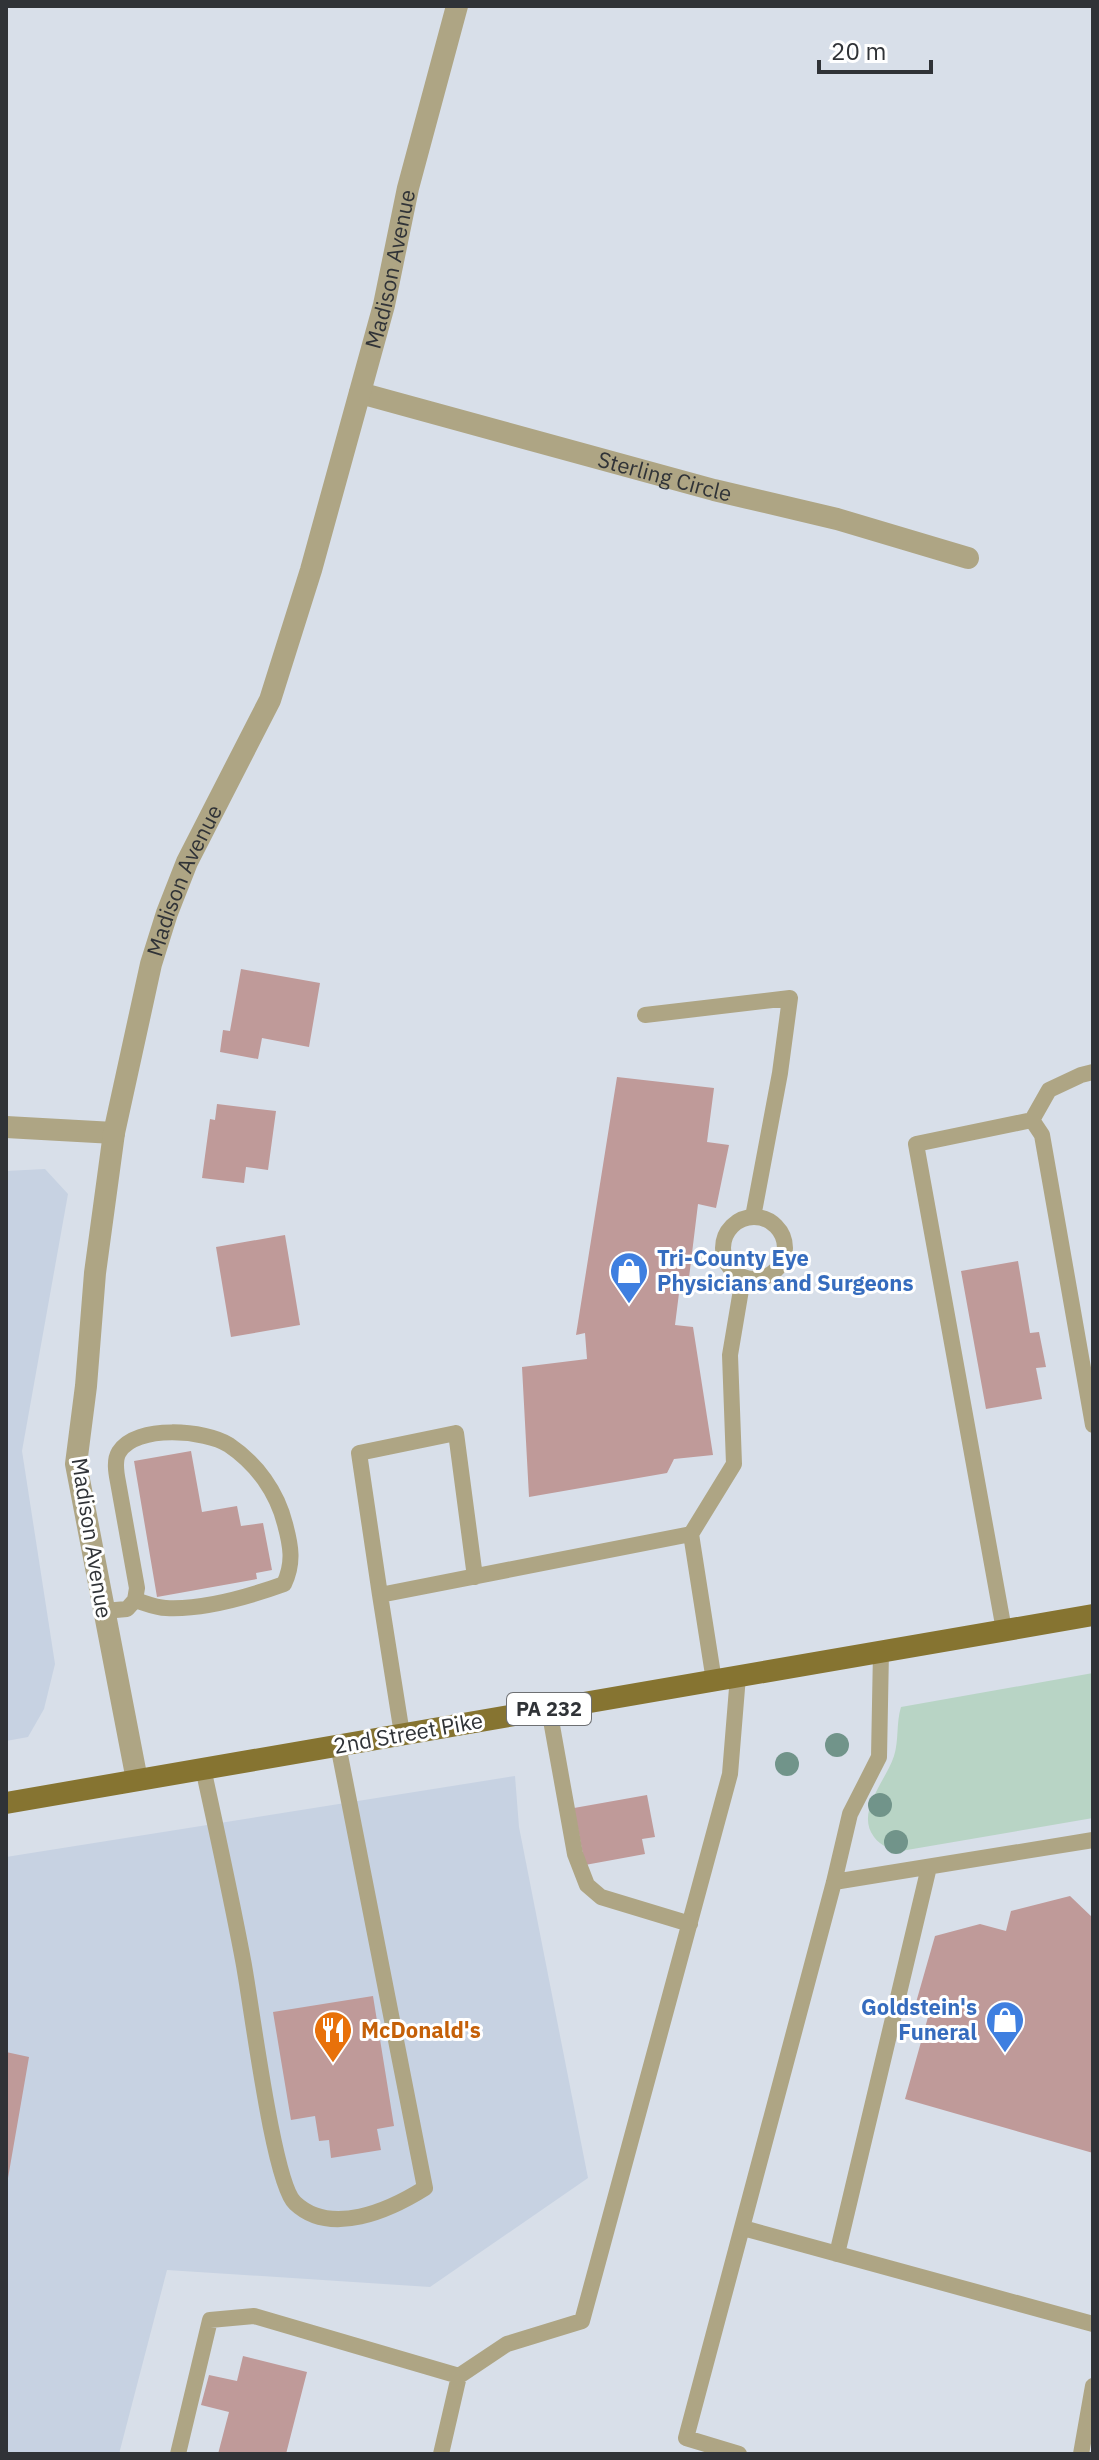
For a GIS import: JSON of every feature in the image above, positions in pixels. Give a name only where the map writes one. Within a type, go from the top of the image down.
[{"type":"main road","name":"2nd Street Pike","points":[[6,1803],[1093,1615]]},
{"type":"street","name":"Madison Avenue","points":[[137,1780],[76,1464],[95,1273],[114,1133],[151,964],[167,913],[187,862],[270,700],[311,570],[384,305],[408,188],[457,6]]},
{"type":"street","name":"Sterling Circle","points":[[360,393],[714,490],[837,519],[968,558]]},
{"type":"street","points":[[6,1127],[114,1133]]},
{"type":"lane","points":[[645,1015],[790,998],[780,1073],[753,1217]]},
{"type":"lane","points":[[1004,1630],[916,1144],[1032,1120],[1049,1090],[1093,1072]]},
{"type":"lane","points":[[1032,1120],[1042,1135],[1093,1425]]},
{"type":"lane","points":[[753,1217],[763,1218],[778,1230],[783,1239],[783,1258],[779,1267],[763,1278],[743,1278],[727,1264],[723,1243],[733,1225],[753,1217]]},
{"type":"lane","points":[[714,1681],[691,1534],[734,1464],[730,1355],[743,1278]]},
{"type":"lane","points":[[104,1611],[127,1609],[135,1600],[137,1588],[116,1467],[118,1453],[126,1444],[143,1436],[175,1432],[198,1434],[227,1444],[254,1466],[273,1490],[282,1512],[291,1544],[291,1569],[284,1584],[190,1607],[163,1608],[135,1600]]},
{"type":"lane","points":[[402,1734],[359,1453],[456,1433],[475,1577]]},
{"type":"lane","points":[[380,1595],[691,1534]]},
{"type":"lane","points":[[739,2454],[686,2438],[850,1814],[879,1757],[881,1651]]},
{"type":"lane","points":[[441,2454],[459,2376],[507,2344],[582,2321],[730,1774],[738,1676]]},
{"type":"lane","points":[[549,1709],[575,1854],[587,1885],[601,1897],[690,1924]]},
{"type":"lane","points":[[203,1768],[243,1962],[277,2159],[293,2202],[321,2219],[350,2218],[391,2207],[425,2188],[338,1745]]},
{"type":"lane","points":[[834,1882],[1093,1840]]},
{"type":"lane","points":[[837,2254],[929,1867]]},
{"type":"lane","points":[[743,2228],[1093,2324]]},
{"type":"lane","points":[[178,2454],[210,2320],[254,2316],[459,2376]]},
{"type":"lane","points":[[1081,2454],[1093,2386]]},
{"type":"shaded area","points":[[45,1169],[68,1194],[22,1451],[55,1664],[44,1709],[28,1737],[6,1741],[6,1171]]},
{"type":"shaded area","points":[[515,1776],[519,1827],[588,2178],[430,2287],[167,2270],[119,2454],[6,2454],[6,1857]]},
{"type":"green space","points":[[1093,1673],[1093,1818],[901,1851],[886,1847],[874,1837],[869,1827],[870,1807],[894,1756],[901,1707]]},
{"type":"building","points":[[241,969],[320,983],[309,1047],[262,1038],[258,1059],[220,1052],[223,1030],[230,1031]]},
{"type":"building","name":"Tri-County Eye Physicians and Surgeons","points":[[617,1077],[714,1088],[707,1142],[729,1145],[716,1208],[698,1204],[688,1286],[680,1285],[675,1325],[693,1327],[713,1455],[674,1459],[667,1473],[529,1497],[522,1367],[587,1359],[585,1333],[576,1335]]},
{"type":"building","points":[[217,1104],[276,1111],[268,1170],[246,1167],[244,1183],[202,1178],[210,1119],[215,1120]]},
{"type":"building","points":[[285,1235],[300,1325],[231,1337],[216,1247]]},
{"type":"building","points":[[1018,1261],[1030,1333],[1039,1332],[1046,1367],[1036,1368],[1042,1399],[986,1409],[961,1271]]},
{"type":"building","points":[[191,1451],[202,1512],[237,1506],[241,1526],[263,1523],[272,1570],[256,1573],[257,1579],[157,1597],[134,1461]]},
{"type":"building","points":[[647,1795],[655,1837],[642,1839],[645,1854],[585,1865],[574,1808]]},
{"type":"building","name":"Goldstein's Funeral","points":[[1070,1896],[1093,1918],[1093,2153],[905,2099],[930,2010],[915,2006],[935,1936],[980,1924],[1006,1931],[1011,1911]]},
{"type":"building","name":"McDonald's","points":[[373,1996],[394,2126],[377,2129],[381,2150],[331,2158],[329,2140],[319,2141],[315,2116],[291,2120],[273,2012]]},
{"type":"building","points":[[6,2052],[29,2057],[8,2178],[6,2178]]},
{"type":"building","points":[[243,2356],[307,2372],[286,2454],[218,2454],[229,2412],[201,2405],[209,2375],[237,2381]]},
{"type":"place","name":"Tri-County Eye Physicians and Surgeons","points":[[629,1305]]},
{"type":"place","name":"Goldstein's Funeral","points":[[1005,2054]]},
{"type":"place","name":"McDonald's","points":[[333,2064]]}]
